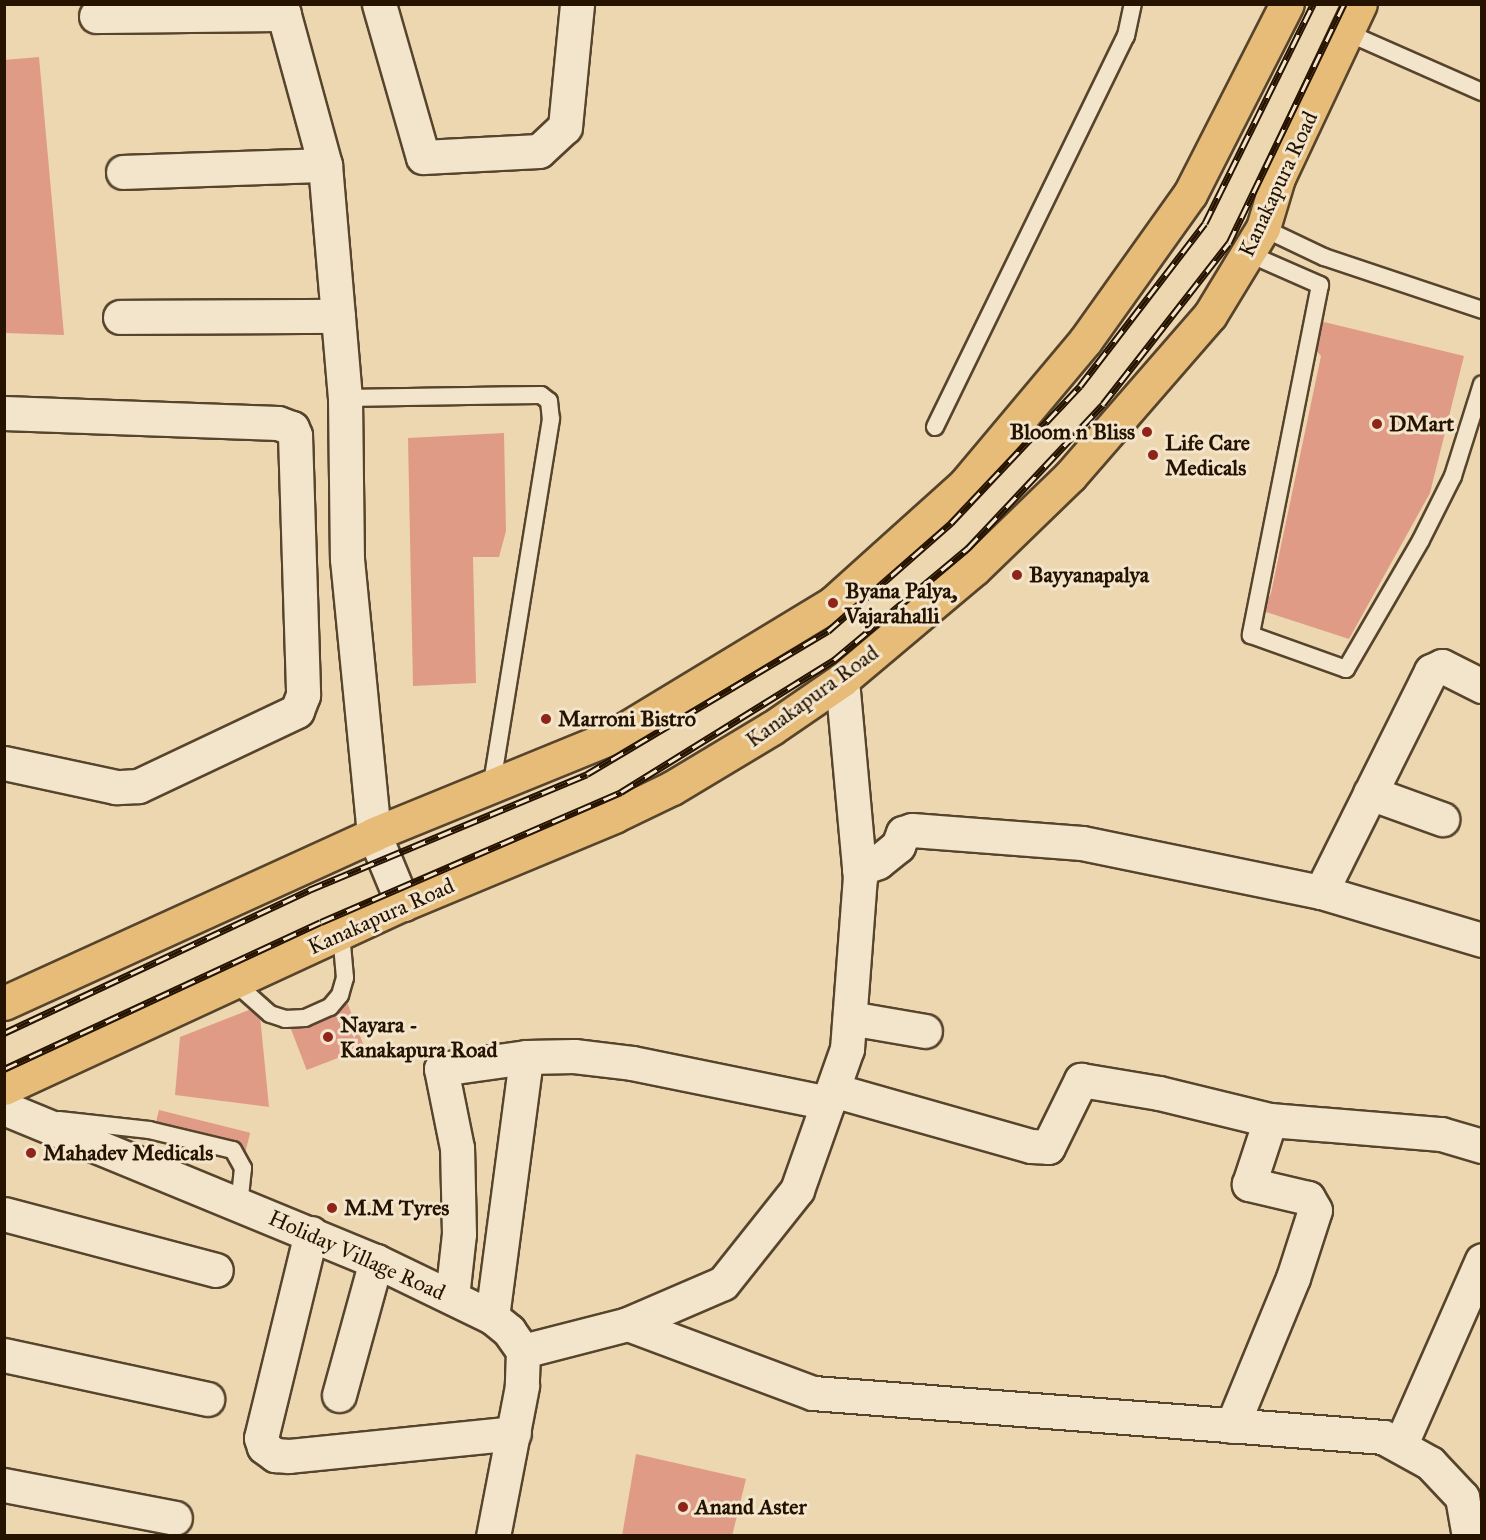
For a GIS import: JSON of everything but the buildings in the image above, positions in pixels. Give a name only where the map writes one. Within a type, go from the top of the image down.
[{"type":"highway","points":[[4,1004],[374,834],[612,737],[813,619],[965,484],[1085,340],[1190,194],[1287,4]]},
{"type":"highway","name":"Kanakapura Road","points":[[4,1088],[403,904],[540,850],[672,788],[772,728],[842,680],[974,569],[1070,476],[1210,315],[1255,240],[1278,178],[1354,19]]},
{"type":"street","points":[[379,4],[423,157],[538,152],[565,127],[577,4]]},
{"type":"street","points":[[96,16],[282,9],[325,165],[345,398],[348,568],[374,834],[403,904]]},
{"type":"street","points":[[123,172],[325,165]]},
{"type":"street","points":[[120,317],[338,316]]},
{"type":"street","points":[[4,413],[285,424],[295,435],[303,695],[297,711],[128,788],[4,763]]},
{"type":"street","points":[[300,572],[348,568]]},
{"type":"street","points":[[1321,892],[1431,671],[1442,666],[1482,686]]},
{"type":"street","points":[[493,1536],[514,1433],[523,1351],[628,1324],[723,1283],[797,1190],[847,1049],[859,869],[842,680]]},
{"type":"street","points":[[1370,794],[1442,819]]},
{"type":"street","points":[[859,869],[878,862],[898,846],[903,833],[929,830],[1082,843],[1321,892],[1482,940]]},
{"type":"street","points":[[849,1018],[925,1031]]},
{"type":"street","points":[[452,1297],[459,1234],[457,1148],[441,1069],[526,1057],[574,1056],[830,1097],[1030,1146],[1048,1147],[1081,1080],[1160,1093],[1270,1120],[1441,1134],[1482,1146]]},
{"type":"street","points":[[492,1317],[526,1057]]},
{"type":"street","name":"Holiday Village Road","points":[[20,1112],[137,1165],[311,1233],[452,1297],[492,1317],[509,1331],[523,1351]]},
{"type":"street","points":[[1232,1426],[1293,1278],[1315,1210],[1308,1198],[1249,1184],[1270,1120]]},
{"type":"street","points":[[4,1214],[216,1270]]},
{"type":"street","points":[[311,1233],[261,1438],[264,1447],[275,1455],[289,1456],[514,1433]]},
{"type":"street","points":[[1400,1446],[1482,1260]]},
{"type":"street","points":[[339,1395],[376,1261]]},
{"type":"street","points":[[628,1324],[813,1393],[1383,1437],[1430,1463],[1462,1497],[1469,1536]]},
{"type":"street","points":[[4,1355],[207,1399]]},
{"type":"street","points":[[4,1485],[176,1518]]},
{"type":"lane","points":[[935,428],[1126,36],[1133,4]]},
{"type":"lane","points":[[1354,19],[1482,92]]},
{"type":"lane","points":[[1255,240],[1324,257],[1482,310]]},
{"type":"lane","points":[[1255,240],[1320,285],[1251,635],[1347,669],[1421,540],[1453,476],[1482,384]]},
{"type":"lane","points":[[345,398],[540,395],[549,401],[551,419],[491,788]]},
{"type":"lane","points":[[234,982],[270,1014],[285,1019],[305,1018],[330,1007],[340,995],[345,978],[341,933]]},
{"type":"lane","points":[[20,1112],[149,1130],[232,1150],[243,1168],[239,1204]]},
{"type":"railway","points":[[4,1033],[309,890],[587,774],[828,631],[951,523],[1080,386],[1205,223],[1313,4]]},
{"type":"railway","points":[[4,1069],[321,922],[621,792],[834,660],[968,548],[1103,404],[1229,243],[1344,4]]},
{"type":"place","name":"DMart","points":[[1377,424]]},
{"type":"place","name":"Bloom n Bliss","points":[[1147,432]]},
{"type":"place","name":"Life Care Medicals","points":[[1153,455]]},
{"type":"place","name":"Bayyanapalya","points":[[1017,575]]},
{"type":"place","name":"Byana Palya, Vajarahalli","points":[[833,603]]},
{"type":"place","name":"Marroni Bistro","points":[[546,719]]},
{"type":"place","name":"Nayara - Kanakapura Road","points":[[328,1037]]},
{"type":"place","name":"Mahadev Medicals","points":[[31,1153]]},
{"type":"place","name":"M.M Tyres","points":[[332,1208]]},
{"type":"place","name":"Anand Aster","points":[[683,1507]]}]
